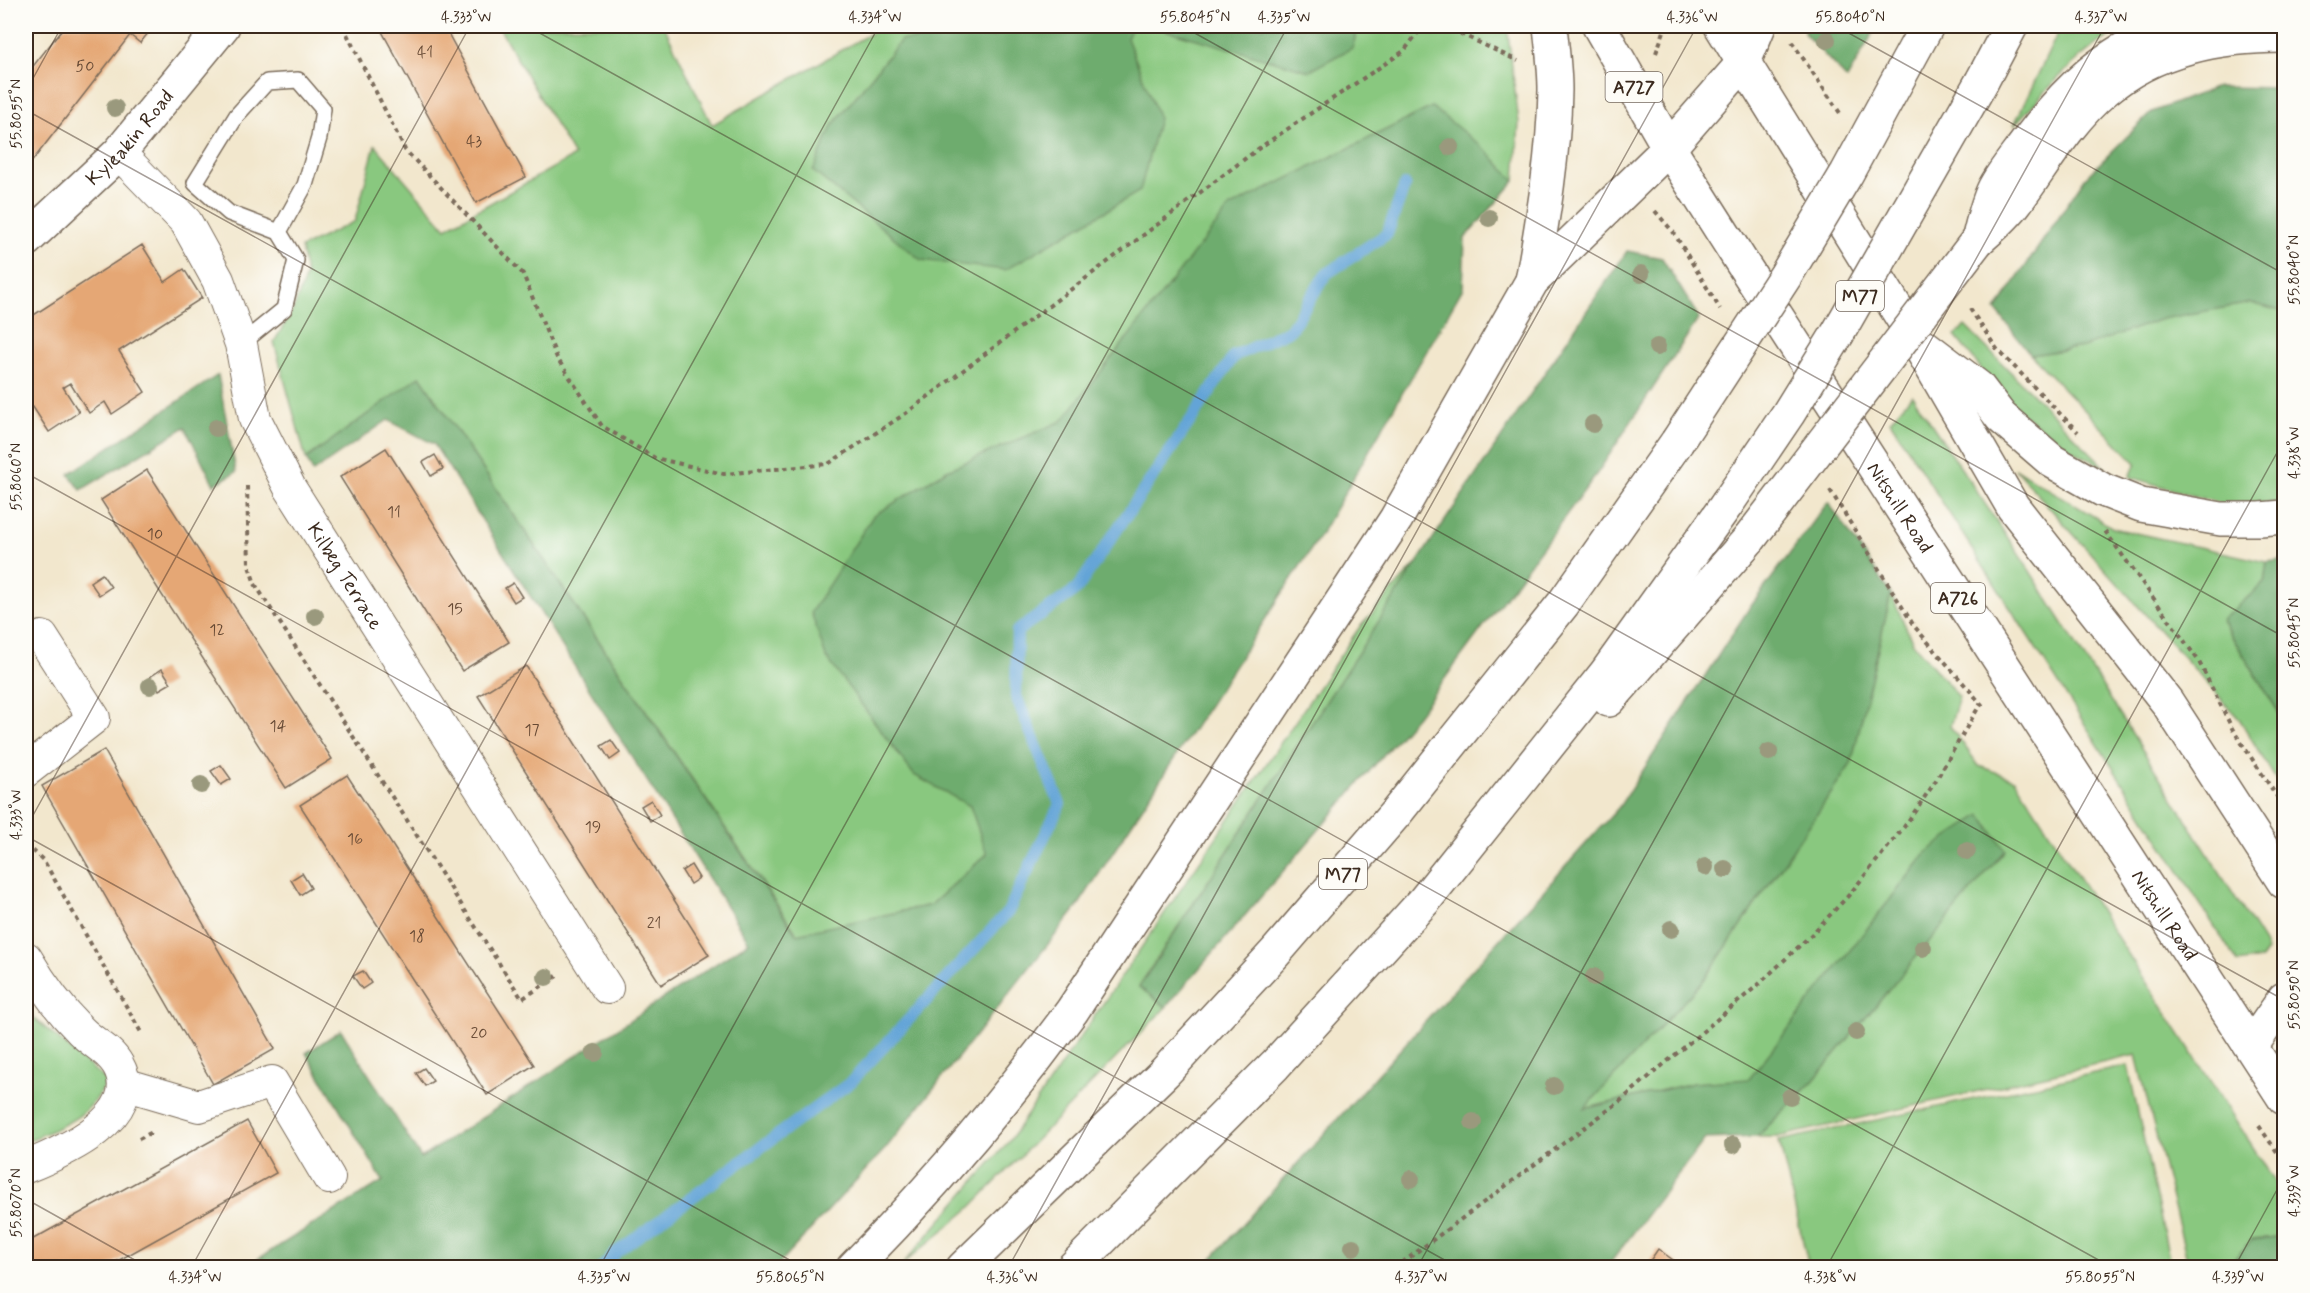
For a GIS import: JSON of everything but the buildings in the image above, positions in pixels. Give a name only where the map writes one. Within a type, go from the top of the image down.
[{"type":"main road","name":"Kyleakin Road","points":[[26,240],[119,153],[223,26]]},
{"type":"main road","points":[[1532,281],[1550,166],[1555,88],[1550,26]]},
{"type":"main road","name":"Nitshill Road","points":[[1599,26],[1669,148],[2002,666],[2252,1045],[2284,1098]]},
{"type":"main road","points":[[1721,26],[1916,340],[2013,507],[2167,702],[2284,882]]},
{"type":"main road","points":[[853,1268],[902,1219],[963,1149],[1025,1074],[1071,1011],[1396,519],[1532,281],[1669,148],[1744,62],[1759,26]]},
{"type":"main road","name":"M77","points":[[963,1268],[1165,1072],[1275,953],[1381,831],[1563,604],[1677,441],[1786,275],[1847,174],[1926,26]]},
{"type":"main road","name":"M77","points":[[1424,901],[1606,673],[1726,504],[1838,333],[2011,26]]},
{"type":"main road","name":"M77","points":[[1977,241],[1994,190],[2041,122],[2064,96],[2092,69],[2116,53],[2143,37],[2169,26]]},
{"type":"main road","name":"M77","points":[[1073,1268],[1275,1065],[1605,704],[1749,538],[1977,241],[2014,205],[2079,118],[2104,90],[2133,71],[2196,43],[2253,36],[2284,36]]},
{"type":"main road","points":[[1916,340],[1978,387],[2001,417],[2052,461],[2103,490],[2141,504],[2221,519],[2284,517]]},
{"type":"main road","points":[[2252,1045],[2284,999]]},
{"type":"main road","points":[[2252,1045],[2284,1038]]},
{"type":"street","name":"Kilbeg Terrace","points":[[119,153],[186,222],[218,280],[241,344],[255,419],[290,488],[607,988]]},
{"type":"street","points":[[26,771],[94,718],[42,637]]},
{"type":"street","points":[[26,958],[40,982],[82,1032],[108,1051],[118,1065],[124,1084],[124,1092],[112,1116],[100,1129],[26,1167]]},
{"type":"street","points":[[124,1084],[199,1106],[272,1082],[329,1178]]},
{"type":"lane","points":[[241,344],[284,309],[296,260],[279,232],[229,213],[195,183],[237,115],[267,82],[298,81],[323,109],[319,138],[305,185],[279,232]]},
{"type":"path","points":[[344,26],[405,150],[523,274],[557,358],[602,426],[655,458],[724,474],[828,464],[848,452],[905,414],[1262,146],[1404,51],[1423,26]]},
{"type":"path","points":[[1444,26],[1524,63],[1553,66]]},
{"type":"path","points":[[266,441],[247,464],[249,566],[255,584],[522,999],[587,956]]},
{"type":"path","points":[[1395,1268],[1619,1102],[1758,986],[1812,934],[1848,896],[1904,827],[1933,785],[1981,703]]},
{"type":"green space","points":[[498,26],[664,26],[712,125],[883,26],[1507,26],[1519,123],[1515,181],[1465,238],[987,854],[931,905],[797,934],[420,376],[306,459],[274,342],[294,308],[306,275],[301,248],[355,221],[375,145],[446,228],[574,156]]},
{"type":"green space","points":[[1013,26],[1133,26],[1127,38],[1159,118],[1140,191],[1005,270],[921,260],[813,171],[832,126],[901,40],[993,37]]},
{"type":"green space","points":[[1151,26],[1359,26],[1352,48],[1309,71]]},
{"type":"green space","points":[[1806,26],[1877,26],[1847,79],[1804,33]]},
{"type":"green space","points":[[2061,26],[2131,26],[2114,34],[2083,55],[2014,125]]},
{"type":"green space","points":[[2217,87],[2284,88],[2284,312],[2251,303],[2162,319],[2083,347],[2031,355],[1996,310],[2085,178],[2152,112]]},
{"type":"green space","points":[[1432,107],[1487,151],[1515,181],[1465,238],[1463,288],[1321,534],[1076,909],[886,1148],[776,1267],[245,1267],[383,1181],[306,1053],[341,1030],[421,1158],[749,942],[434,444],[388,420],[313,472],[306,459],[420,376],[796,934],[931,905],[987,854],[970,806],[914,775],[826,657],[811,612],[873,516],[947,470],[1062,421],[1230,207]]},
{"type":"green space","points":[[1627,251],[1662,258],[1699,318],[1598,472],[1417,716],[1166,1007],[1139,987],[1434,537]]},
{"type":"green space","points":[[2252,303],[2284,312],[2284,503],[2222,504],[2130,477],[2136,463],[2031,355],[2083,347],[2162,318]]},
{"type":"green space","points":[[1965,326],[2106,468],[2075,452],[2010,405],[1955,336]]},
{"type":"green space","points":[[218,375],[236,472],[214,485],[185,427],[81,490],[69,474]]},
{"type":"green space","points":[[1912,395],[2028,568],[2264,943],[2267,951],[2261,959],[2238,963],[1890,421]]},
{"type":"green space","points":[[2014,468],[2113,528],[2267,562],[2264,583],[2222,621],[2284,721],[2284,793],[2240,720]]},
{"type":"green space","points":[[1828,502],[1891,594],[1851,764],[1703,981],[1584,1109],[1693,1083],[1749,1079],[1928,851],[1981,815],[2005,850],[1814,1080],[1757,1137],[1705,1139],[1607,1267],[1204,1267],[1619,807],[1748,610]]},
{"type":"green space","points":[[2284,560],[2284,721],[2222,620],[2264,583],[2267,562]]},
{"type":"green space","points":[[1418,562],[1139,986],[1166,1007],[969,1209],[903,1264],[1010,1140],[1359,628]]},
{"type":"green space","points":[[1891,594],[1913,643],[1959,697],[1950,726],[1979,766],[2015,779],[2284,1195],[2284,1236],[2252,1240],[2227,1267],[2189,1267],[2136,1055],[1778,1137],[1757,1137],[1814,1080],[2005,850],[1928,851],[1749,1080],[1693,1083],[1583,1109],[1703,981],[1851,764]]},
{"type":"green space","points":[[26,1000],[34,1018],[107,1081],[100,1094],[83,1113],[62,1126],[26,1142]]},
{"type":"green space","points":[[2128,1066],[2171,1267],[1809,1267],[1779,1141]]},
{"type":"green space","points":[[2284,1236],[2284,1267],[2227,1267],[2252,1240]]},
{"type":"waterway","points":[[602,1268],[615,1253],[851,1082],[1008,912],[1060,804],[1016,696],[1017,631],[1077,589],[1234,356],[1290,330],[1326,274],[1387,234],[1405,185]]}]
